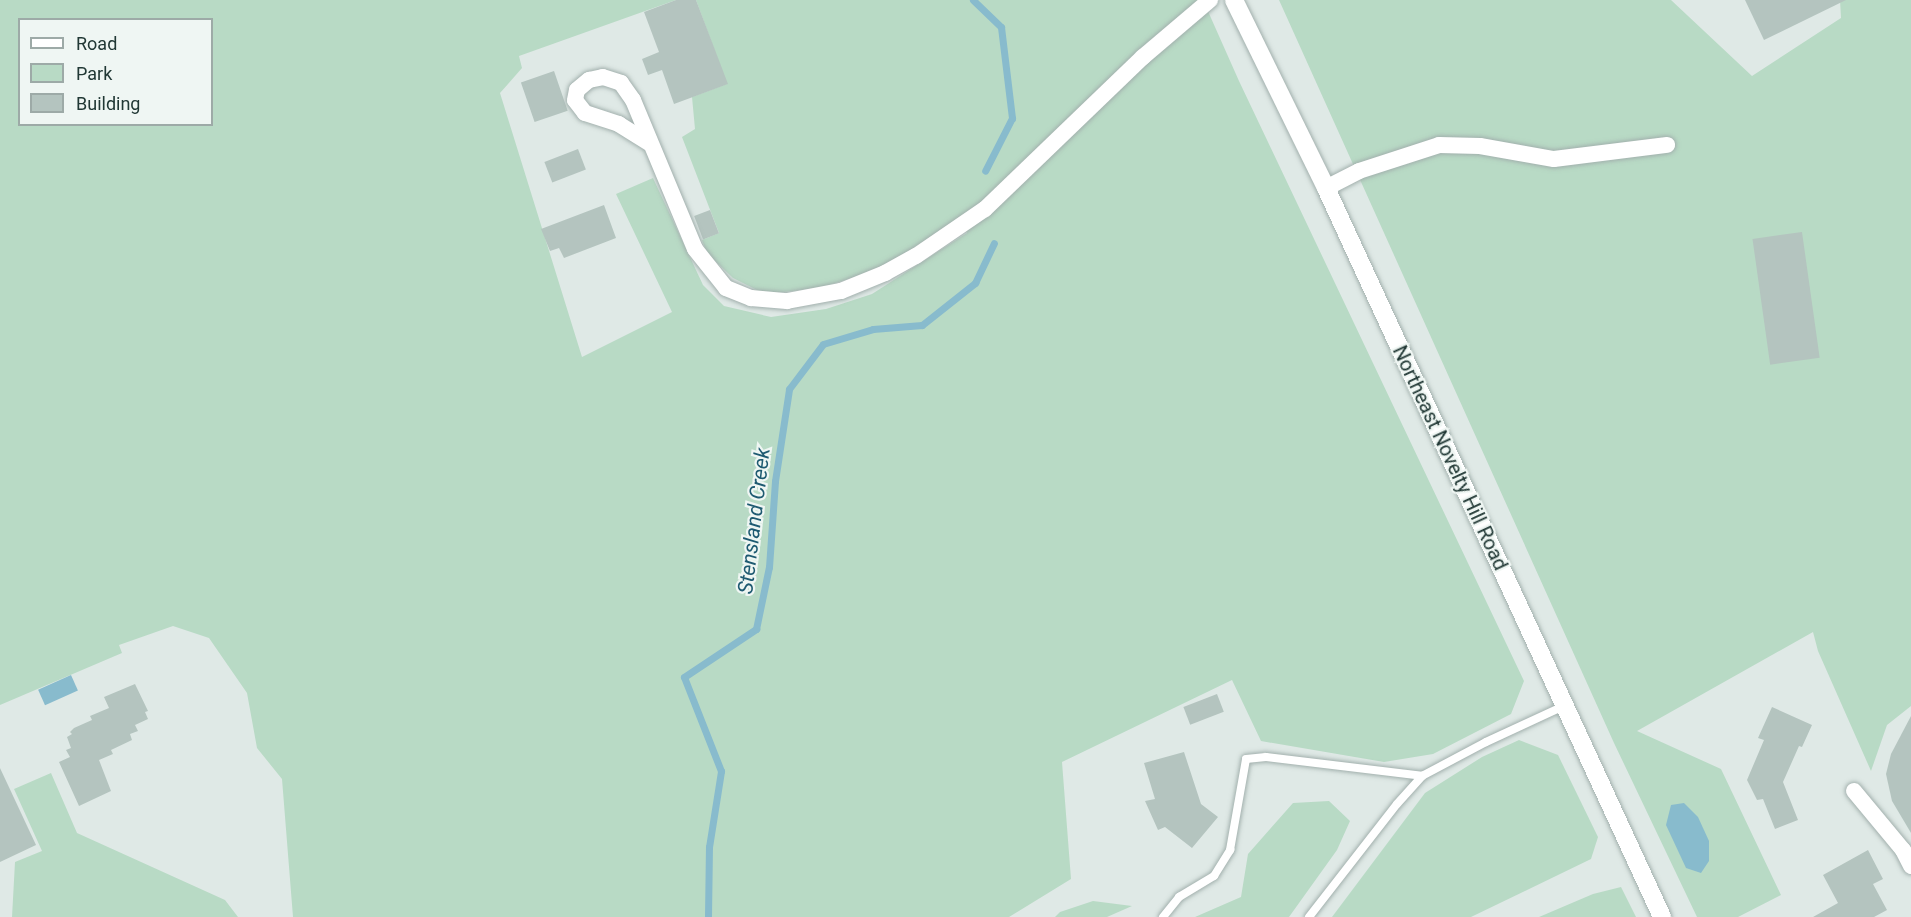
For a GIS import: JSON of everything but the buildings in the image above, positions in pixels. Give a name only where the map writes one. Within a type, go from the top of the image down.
[{"type":"main road","name":"Northeast Novelty Hill Road","points":[[1234,0],[1326,188],[1662,917]]},
{"type":"street","points":[[649,143],[619,124],[585,113],[575,100],[577,90],[589,80],[603,77],[621,83],[633,100],[695,249],[726,288],[751,298],[788,301],[841,291],[885,273],[916,256],[985,209],[1143,57],[1210,0]]},
{"type":"street","points":[[1326,188],[1359,171],[1438,145],[1480,146],[1554,159],[1667,145]]},
{"type":"street","points":[[1854,790],[1903,850],[1911,866]]},
{"type":"lane","points":[[1310,917],[1396,804],[1422,776],[1486,742],[1564,706]]},
{"type":"lane","points":[[1163,917],[1179,897],[1214,876],[1230,850],[1246,759],[1266,757],[1422,776]]},
{"type":"green space","points":[[0,0],[676,0],[519,56],[522,68],[500,93],[582,357],[672,312],[616,194],[653,178],[703,285],[724,306],[771,317],[826,309],[872,294],[967,233],[962,216],[881,269],[819,288],[765,294],[733,278],[707,253],[702,240],[719,233],[682,137],[695,129],[692,97],[727,84],[696,0],[1203,0],[1239,81],[1524,681],[1511,714],[1433,754],[1384,762],[1261,741],[1232,680],[1062,762],[1071,879],[1009,917],[293,917],[282,779],[257,748],[247,693],[209,638],[173,626],[119,645],[122,653],[0,705]]},
{"type":"green space","points":[[1279,0],[1671,0],[1752,76],[1841,18],[1840,0],[1911,0],[1911,706],[1887,725],[1871,771],[1818,651],[1813,632],[1637,731],[1721,769],[1781,895],[1738,917],[1697,917],[1614,743]]},
{"type":"green space","points":[[1519,740],[1558,755],[1598,837],[1591,859],[1471,917],[1332,917],[1425,793],[1482,757]]},
{"type":"green space","points":[[51,773],[77,833],[225,900],[238,917],[12,917],[15,862],[42,851],[14,789]]},
{"type":"green space","points":[[1329,801],[1350,821],[1337,850],[1289,917],[1195,917],[1241,897],[1248,854],[1293,803]]},
{"type":"green space","points":[[1621,887],[1636,917],[1539,917],[1593,894]]},
{"type":"green space","points":[[1093,901],[1132,906],[1107,917],[1055,917],[1060,912]]},
{"type":"water","points":[[71,675],[78,691],[45,705],[38,690]]},
{"type":"water","points":[[1684,803],[1698,817],[1709,841],[1709,861],[1701,873],[1686,868],[1666,825],[1671,805]]},
{"type":"waterway","name":"Stensland Creek","points":[[973,0],[1001,27],[1012,118],[985,171]]},
{"type":"waterway","name":"Stensland Creek","points":[[708,917],[709,847],[721,771],[684,677],[756,629],[769,567],[775,481],[789,389],[823,344],[873,329],[922,325],[975,283],[994,243]]}]
